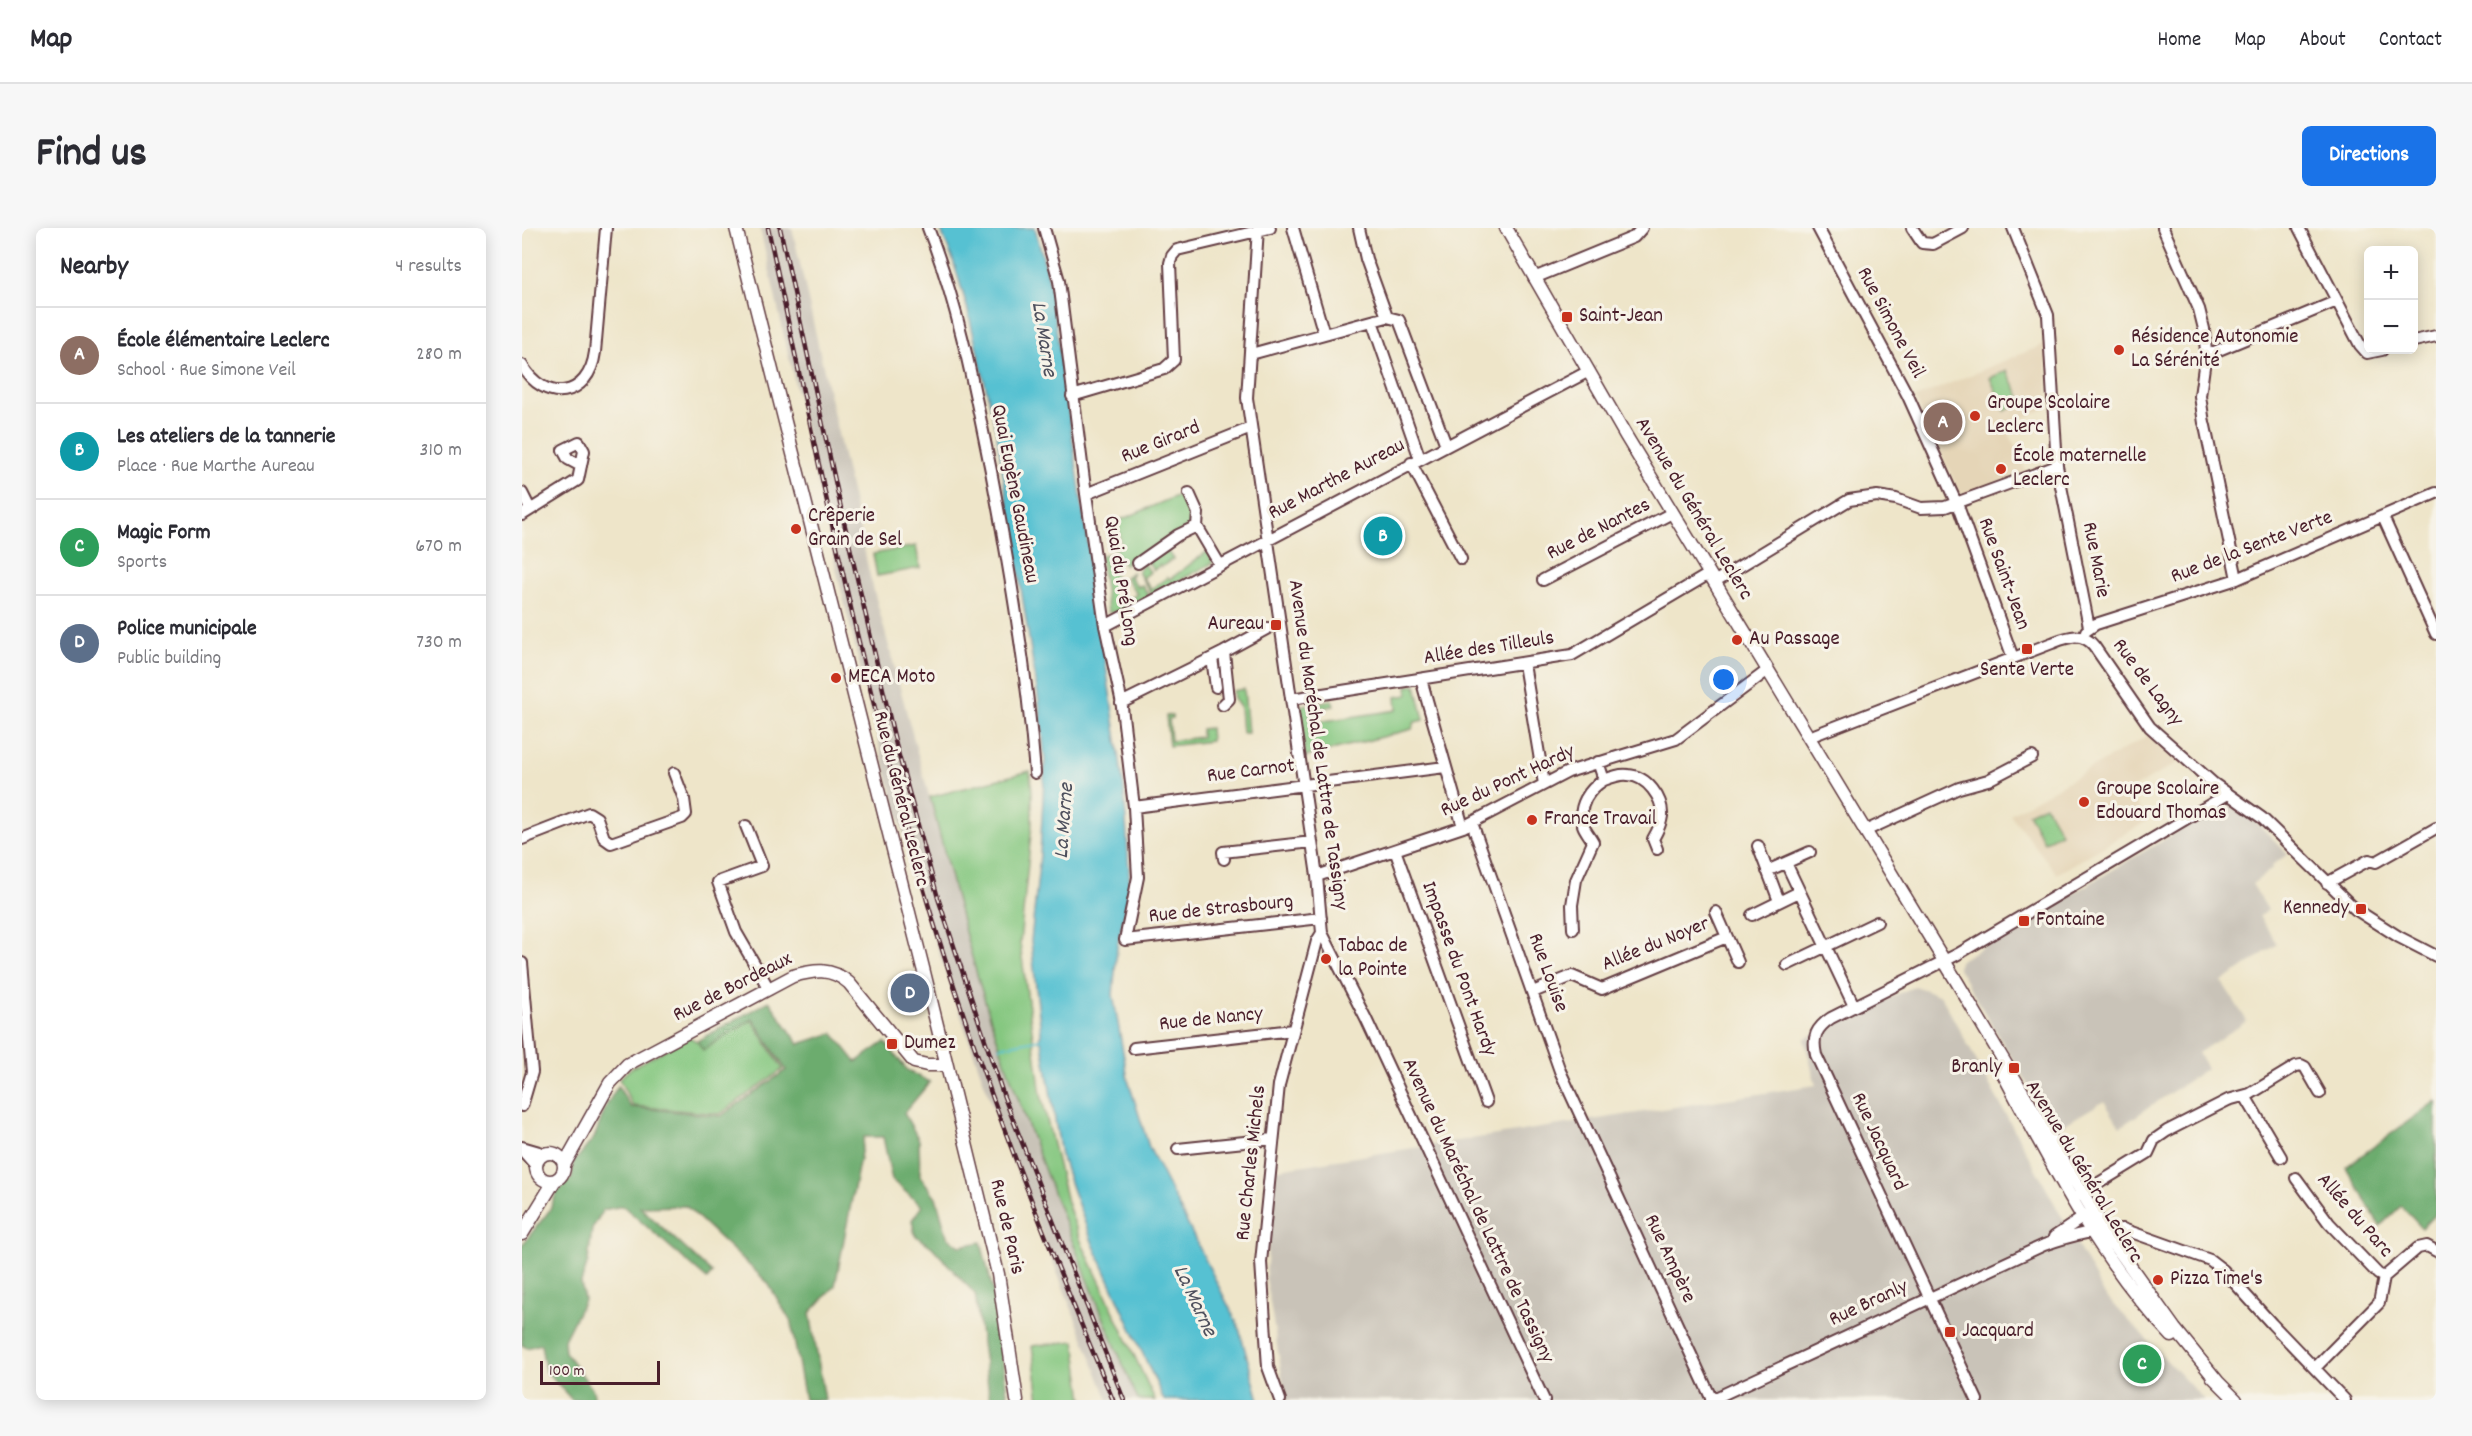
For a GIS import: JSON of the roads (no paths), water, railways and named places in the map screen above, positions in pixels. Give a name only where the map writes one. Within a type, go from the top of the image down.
[{"type":"main road","name":"Rue du Général Leclerc","points":[[736,228],[946,1065]]},
{"type":"main road","name":"Avenue du Général Leclerc","points":[[1506,228],[1672,513],[1943,962],[2139,1299],[2236,1400]]},
{"type":"main road","name":"Rue de Bordeaux","points":[[564,1165],[610,1083],[628,1064],[793,976],[810,971],[822,970],[841,976],[849,983],[914,1062],[946,1065]]},
{"type":"main road","name":"Rue de Paris","points":[[946,1065],[998,1274],[1017,1400]]},
{"type":"main road","points":[[542,1205],[542,1179],[537,1173],[536,1166],[539,1159],[579,1139]]},
{"type":"main road","points":[[522,1234],[542,1205],[555,1180],[563,1173],[564,1165],[561,1158],[550,1154]]},
{"type":"main road","points":[[542,1179],[555,1180]]},
{"type":"street","points":[[522,364],[531,378],[545,389],[559,392],[578,388],[587,377],[594,361],[606,228]]},
{"type":"street","name":"Quai Eugène Gaudineau","points":[[928,228],[946,273],[970,364],[1016,612],[1030,709],[1035,773]]},
{"type":"street","name":"Quai du Pré Long","points":[[1044,228],[1059,281],[1072,396],[1105,626],[1121,704],[1134,807],[1138,877],[1125,940]]},
{"type":"street","points":[[1072,396],[1169,367],[1174,360],[1172,256],[1177,250],[1270,228]]},
{"type":"street","points":[[1293,228],[1324,334]]},
{"type":"street","points":[[1359,228],[1366,259],[1387,317]]},
{"type":"street","points":[[1534,278],[1634,237],[1642,228]]},
{"type":"street","points":[[1912,228],[1922,243],[1927,245],[1963,228]]},
{"type":"street","name":"Rue Marie","points":[[2013,228],[2048,315],[2057,466],[2087,632]]},
{"type":"street","points":[[2163,228],[2199,309],[2204,329],[2206,360],[2200,396],[2237,579]]},
{"type":"street","points":[[2299,228],[2364,350]]},
{"type":"street","name":"Avenue du Maréchal de Lattre de Tassigny","points":[[1258,229],[1247,398],[1317,876],[1322,933],[1366,1019],[1544,1400]]},
{"type":"street","name":"Rue Simone Veil","points":[[1823,230],[1908,396],[1955,504]]},
{"type":"street","points":[[2206,360],[2214,352],[2337,301]]},
{"type":"street","points":[[1251,354],[1387,317],[1399,320],[1446,445]]},
{"type":"street","points":[[1372,321],[1416,461],[1461,559]]},
{"type":"street","points":[[2418,340],[2436,336]]},
{"type":"street","name":"Rue Marthe Aureau","points":[[1105,626],[1589,370]]},
{"type":"street","name":"Rue Girard","points":[[1086,494],[1251,428]]},
{"type":"street","points":[[522,493],[526,512],[574,484],[581,466]]},
{"type":"street","name":"Allée des Tilleuls","points":[[1291,699],[1561,658],[1583,650],[1849,500],[1877,496],[1896,499],[1921,508],[1955,504],[2057,466]]},
{"type":"street","points":[[1190,493],[1198,513],[1197,526],[1220,565]]},
{"type":"street","name":"Rue de la Sente Verte","points":[[2087,632],[2237,579],[2436,494]]},
{"type":"street","name":"Rue Saint-Jean","points":[[1955,504],[1959,509],[2013,658]]},
{"type":"street","name":"Rue de Nantes","points":[[1544,580],[1672,513]]},
{"type":"street","points":[[2383,517],[2436,634]]},
{"type":"street","points":[[1138,563],[1178,535],[1197,526]]},
{"type":"street","points":[[1121,704],[1268,628]]},
{"type":"street","name":"Rue de Lagny","points":[[1809,737],[2013,658],[2087,632],[2094,646],[2150,727],[2228,794],[2262,819],[2327,883],[2369,918],[2436,956]]},
{"type":"street","points":[[1223,705],[1229,699],[1224,652]]},
{"type":"street","points":[[1212,658],[1216,687]]},
{"type":"street","points":[[1524,664],[1544,784]]},
{"type":"street","name":"Rue du Pont Hardy","points":[[1317,876],[1467,825],[1568,772],[1676,739],[1768,670]]},
{"type":"street","name":"Rue Louise","points":[[1421,679],[1445,767],[1533,992],[1560,1071],[1589,1134]]},
{"type":"street","points":[[1865,831],[1959,788],[1988,780],[2032,757]]},
{"type":"street","points":[[1598,762],[1604,780]]},
{"type":"street","name":"Rue Carnot","points":[[1134,807],[1445,767]]},
{"type":"street","points":[[522,839],[589,813],[597,818],[604,838],[611,843],[682,818],[686,814],[684,799],[674,773]]},
{"type":"street","points":[[1573,929],[1572,905],[1576,880],[1593,842],[1582,823],[1583,804],[1588,792],[1604,780],[1630,775],[1646,783],[1653,789],[1661,805],[1660,827],[1653,839],[1657,849]]},
{"type":"street","name":"Rue Jacquard","points":[[1977,1400],[1816,1055],[1815,1033],[1821,1025],[1943,962],[2228,794]]},
{"type":"street","points":[[746,826],[762,866],[718,882],[736,932],[769,989]]},
{"type":"street","points":[[2327,883],[2369,860],[2376,862],[2436,828]]},
{"type":"street","points":[[1224,859],[1223,852],[1312,842]]},
{"type":"street","points":[[1758,846],[1779,902]]},
{"type":"street","name":"Impasse du Pont Hardy","points":[[1395,850],[1486,1102]]},
{"type":"street","points":[[1767,871],[1810,852]]},
{"type":"street","points":[[1786,863],[1854,1006]]},
{"type":"street","points":[[1752,915],[1800,892]]},
{"type":"street","name":"Allée du Noyer","points":[[1716,912],[1738,962]]},
{"type":"street","name":"Rue de Strasbourg","points":[[1125,940],[1321,918]]},
{"type":"street","points":[[1787,965],[1877,922]]},
{"type":"street","name":"Rue Charles Michels","points":[[1280,1400],[1268,1366],[1261,1262],[1279,1085],[1317,941],[1322,933]]},
{"type":"street","name":"Allée du Noyer","points":[[1533,992],[1572,976],[1602,989],[1727,937]]},
{"type":"street","points":[[522,963],[532,1072],[522,1106]]},
{"type":"street","name":"Rue de Nancy","points":[[1134,1048],[1293,1030]]},
{"type":"street","points":[[2078,1196],[2148,1153],[2154,1140],[2167,1131],[2228,1100],[2245,1096],[2301,1065],[2310,1074],[2320,1093]]},
{"type":"street","points":[[2245,1096],[2281,1157]]},
{"type":"street","name":"Rue Ampère","points":[[1589,1134],[1712,1400]]},
{"type":"street","points":[[1178,1149],[1273,1139]]},
{"type":"street","points":[[522,1149],[550,1154]]},
{"type":"street","points":[[522,1149],[536,1166]]},
{"type":"street","name":"Allée du Parc","points":[[2296,1178],[2329,1223],[2378,1274],[2384,1277]]},
{"type":"street","name":"Rue Branly","points":[[2044,1245],[2088,1214]]},
{"type":"street","name":"Rue Branly","points":[[1712,1400],[2044,1245],[2067,1237],[2123,1229],[2210,1260],[2223,1270],[2345,1400]]},
{"type":"street","points":[[2315,1368],[2379,1303],[2384,1277],[2418,1248],[2427,1246],[2436,1251]]},
{"type":"water","name":"La Marne","points":[[940,228],[1035,228],[1049,280],[1124,788],[1130,887],[1117,947],[1113,995],[1128,1080],[1149,1147],[1238,1325],[1259,1400],[1164,1400],[1093,1244],[1061,1155],[1042,1043],[1039,1039],[1041,1033],[1031,941],[1040,855],[1045,761],[1040,708],[996,430],[967,307],[953,260]]},
{"type":"waterway","points":[[999,1047],[1041,1039]]},
{"type":"railway","points":[[768,228],[861,652],[928,904],[969,1030],[1014,1154],[1113,1400]]},
{"type":"railway","points":[[780,228],[844,522],[896,745],[938,898],[1004,1097],[1124,1400]]},
{"type":"place","name":"Saint-Jean","points":[[1567,317]]},
{"type":"place","name":"Résidence Autonomie La Sérénité","points":[[2119,350]]},
{"type":"place","name":"Groupe Scolaire Leclerc","points":[[1975,416]]},
{"type":"place","name":"École élémentaire Leclerc","points":[[1943,422]]},
{"type":"place","name":"École maternelle Leclerc","points":[[2001,469]]},
{"type":"place","name":"Crêperie Grain de Sel","points":[[796,529]]},
{"type":"place","name":"Les ateliers de la tannerie","points":[[1383,536]]},
{"type":"place","name":"Aureau","points":[[1276,625]]},
{"type":"place","name":"Au Passage","points":[[1737,640]]},
{"type":"place","name":"Sente Verte","points":[[2027,649]]},
{"type":"place","name":"MECA Moto","points":[[836,678]]},
{"type":"place","name":"Groupe Scolaire Edouard Thomas","points":[[2084,802]]},
{"type":"place","name":"France Travail","points":[[1532,820]]},
{"type":"place","name":"Kennedy","points":[[2361,909]]},
{"type":"place","name":"Fontaine","points":[[2024,921]]},
{"type":"place","name":"Tabac de la Pointe","points":[[1326,959]]},
{"type":"place","name":"Police municipale","points":[[910,993]]},
{"type":"place","name":"Dumez","points":[[892,1044]]},
{"type":"place","name":"Branly","points":[[2014,1068]]},
{"type":"place","name":"Pizza Time's","points":[[2158,1280]]},
{"type":"place","name":"Jacquard","points":[[1950,1332]]},
{"type":"place","name":"Magic Form","points":[[2142,1364]]}]
